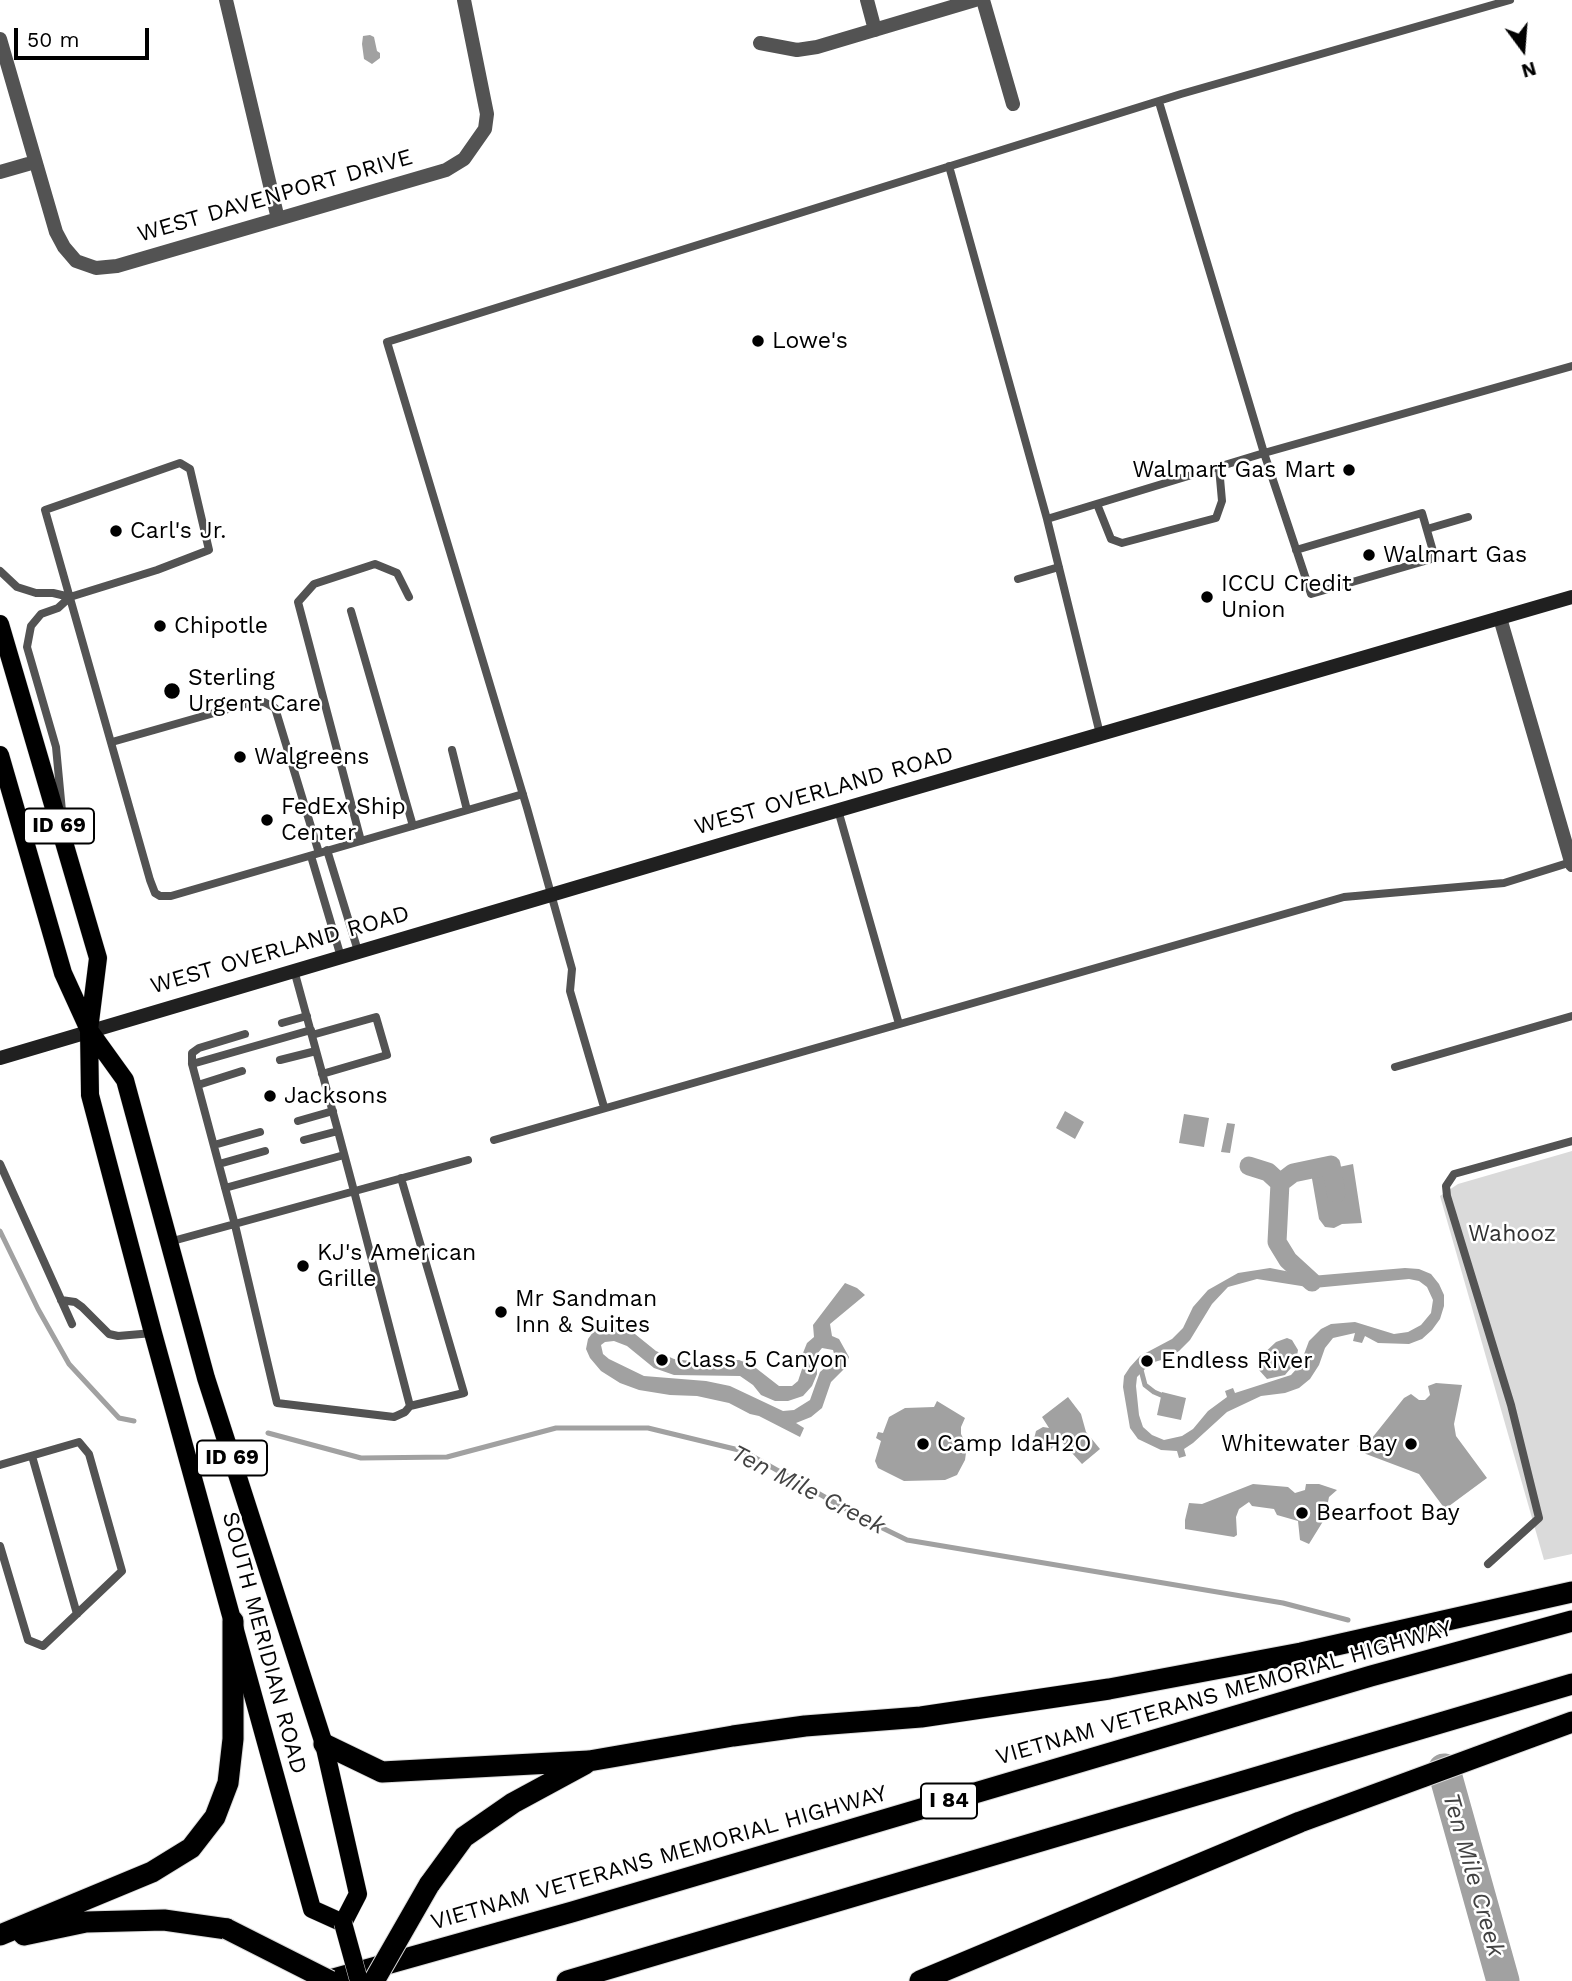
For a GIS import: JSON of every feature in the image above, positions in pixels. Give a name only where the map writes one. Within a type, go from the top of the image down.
[{"type":"highway","points":[[324,1744],[382,1772],[589,1761],[743,1734],[921,1717],[1109,1689],[1301,1654],[1572,1592]]},
{"type":"highway","points":[[0,1935],[152,1872],[191,1848],[215,1817],[228,1783],[233,1739],[233,1621]]},
{"type":"highway","name":"VIETNAM VETERANS MEMORIAL HIGHWAY","points":[[328,1981],[572,1912],[1371,1676],[1572,1621]]},
{"type":"highway","points":[[567,1981],[1572,1684]]},
{"type":"highway","points":[[920,1981],[1300,1822],[1572,1722]]},
{"type":"highway","points":[[374,1981],[429,1885],[464,1837],[513,1803],[589,1761]]},
{"type":"highway","points":[[0,1940],[86,1922],[164,1920],[226,1929],[328,1981]]},
{"type":"main road","name":"SOUTH MERIDIAN ROAD","points":[[0,624],[98,958],[89,1030],[90,1095],[312,1909],[343,1923],[358,1894],[324,1744],[206,1378],[125,1080],[89,1030],[63,973],[0,755]]},
{"type":"main road","points":[[343,1923],[359,1981]]},
{"type":"street","points":[[226,0],[278,219]]},
{"type":"street","name":"WEST DAVENPORT DRIVE","points":[[35,162],[56,232],[64,247],[76,261],[96,268],[117,266],[446,170],[464,159],[485,129],[486,114],[464,0]]},
{"type":"street","points":[[867,0],[875,30]]},
{"type":"street","points":[[760,43],[797,50],[817,47],[975,0]]},
{"type":"street","points":[[983,0],[1013,104]]},
{"type":"street","points":[[0,38],[35,162],[0,172]]},
{"type":"street","name":"WEST OVERLAND ROAD","points":[[0,1058],[838,810],[1572,597]]},
{"type":"street","points":[[1500,618],[1572,863]]},
{"type":"lane","points":[[604,1107],[570,991],[572,969],[523,794],[387,342],[1159,102],[1510,0]]},
{"type":"lane","points":[[1159,102],[1265,453],[1296,550],[1311,594],[1435,558],[1422,513],[1296,550]]},
{"type":"lane","points":[[949,166],[1047,519],[1100,734]]},
{"type":"lane","points":[[1047,519],[1265,453],[1572,366]]},
{"type":"lane","points":[[66,849],[56,747],[27,647],[31,626],[41,614],[58,608],[70,597],[157,570],[209,550],[191,470],[180,463],[45,510],[70,597],[150,880],[155,893],[171,897],[523,794]]},
{"type":"lane","points":[[1097,504],[1111,539],[1122,543],[1216,518],[1222,501],[1219,467]]},
{"type":"lane","points":[[1427,529],[1468,517]]},
{"type":"lane","points":[[361,841],[298,602],[314,584],[375,564],[397,573],[409,597]]},
{"type":"lane","points":[[1018,579],[1059,567]]},
{"type":"lane","points":[[0,571],[17,587],[36,593],[54,593],[70,597]]},
{"type":"lane","points":[[351,611],[413,826]]},
{"type":"lane","points":[[111,743],[254,702],[264,702],[275,708],[319,853],[358,951]]},
{"type":"lane","points":[[452,750],[467,810]]},
{"type":"lane","points":[[838,810],[899,1024]]},
{"type":"lane","points":[[319,853],[341,957]]},
{"type":"lane","points":[[494,1140],[1345,897],[1504,883],[1572,863]]},
{"type":"lane","points":[[294,970],[411,1406]]},
{"type":"lane","points":[[282,1023],[307,1016]]},
{"type":"lane","points":[[1395,1067],[1572,1016]]},
{"type":"lane","points":[[192,1064],[376,1017],[387,1055],[322,1074]]},
{"type":"lane","points":[[244,1034],[199,1048],[192,1053],[192,1064],[235,1225],[277,1403],[394,1417],[411,1406],[464,1393],[401,1178]]},
{"type":"lane","points":[[281,1060],[316,1051]]},
{"type":"lane","points":[[198,1085],[242,1071]]},
{"type":"lane","points":[[298,1121],[333,1111]]},
{"type":"lane","points":[[303,1140],[338,1130]]},
{"type":"lane","points":[[214,1145],[260,1132]]},
{"type":"lane","points":[[1488,1564],[1539,1518],[1511,1405],[1446,1186],[1454,1174],[1572,1141]]},
{"type":"lane","points":[[219,1164],[265,1151]]},
{"type":"lane","points":[[225,1188],[344,1155]]},
{"type":"lane","points":[[169,1242],[468,1160]]},
{"type":"lane","points":[[0,1164],[72,1324]]},
{"type":"lane","points":[[61,1300],[75,1302],[109,1334],[118,1336],[153,1333]]},
{"type":"lane","points":[[0,1465],[79,1442],[89,1454],[122,1571],[43,1646],[27,1640],[0,1546]]},
{"type":"lane","points":[[32,1456],[77,1614]]},
{"type":"green space","name":"Wahooz","points":[[1572,1151],[1572,1554],[1544,1560],[1440,1196],[1458,1184]]},
{"type":"shaded area","points":[[363,36],[374,37],[377,51],[380,53],[380,58],[372,64],[364,59],[362,44]]},
{"type":"shaded area","points":[[1065,1111],[1084,1122],[1075,1139],[1056,1128]]},
{"type":"shaded area","points":[[1184,1114],[1209,1118],[1204,1147],[1179,1143]]},
{"type":"shaded area","points":[[1227,1123],[1235,1124],[1230,1153],[1221,1152]]},
{"type":"shaded area","points":[[1353,1164],[1362,1223],[1325,1227],[1319,1219],[1311,1173]]},
{"type":"shaded area","name":"Endless River","points":[[1270,1268],[1311,1276],[1419,1269],[1431,1274],[1439,1284],[1444,1295],[1444,1306],[1440,1319],[1432,1330],[1422,1339],[1409,1344],[1378,1343],[1365,1336],[1362,1343],[1353,1341],[1355,1333],[1333,1338],[1310,1379],[1299,1388],[1261,1396],[1227,1412],[1184,1449],[1186,1456],[1179,1458],[1177,1451],[1161,1450],[1138,1439],[1130,1428],[1123,1387],[1124,1376],[1140,1356],[1172,1339],[1183,1328],[1193,1307],[1208,1290],[1238,1273]],"holes":[[[1257,1279],[1314,1288],[1409,1279],[1419,1281],[1427,1287],[1433,1300],[1431,1313],[1421,1325],[1408,1332],[1394,1334],[1355,1322],[1331,1324],[1321,1329],[1309,1341],[1300,1365],[1291,1375],[1235,1393],[1233,1388],[1225,1391],[1227,1397],[1182,1436],[1164,1440],[1143,1427],[1139,1415],[1137,1377],[1151,1363],[1168,1358],[1179,1351],[1190,1340],[1212,1304],[1228,1287]]]},
{"type":"shaded area","name":"Class 5 Canyon","points":[[845,1283],[865,1295],[830,1324],[832,1336],[839,1339],[849,1357],[845,1368],[831,1382],[822,1408],[811,1417],[796,1423],[804,1428],[800,1437],[729,1403],[697,1396],[639,1390],[620,1383],[601,1371],[586,1349],[588,1339],[596,1328],[612,1326],[630,1330],[656,1351],[674,1359],[699,1362],[739,1360],[752,1365],[779,1386],[792,1386],[798,1381],[807,1343],[814,1337],[813,1325]],"holes":[[[614,1341],[627,1346],[654,1368],[674,1375],[740,1376],[761,1395],[775,1401],[788,1401],[803,1396],[812,1386],[817,1374],[817,1354],[822,1348],[833,1350],[835,1357],[820,1372],[810,1400],[794,1410],[783,1411],[730,1386],[706,1381],[644,1376],[609,1359],[603,1354],[601,1345]]]},
{"type":"shaded area","points":[[1287,1338],[1292,1340],[1298,1350],[1296,1362],[1285,1375],[1267,1379],[1259,1370],[1260,1357],[1276,1342]]},
{"type":"shaded area","name":"Whitewater Bay","points":[[1436,1383],[1462,1385],[1454,1424],[1456,1436],[1487,1478],[1445,1509],[1419,1474],[1366,1454],[1357,1446],[1372,1438],[1404,1398],[1411,1394],[1419,1400],[1425,1400],[1430,1395],[1428,1386]]},
{"type":"shaded area","points":[[1162,1392],[1186,1398],[1181,1420],[1157,1415]]},
{"type":"shaded area","points":[[1068,1397],[1081,1414],[1086,1432],[1100,1449],[1082,1464],[1062,1442],[1058,1442],[1050,1450],[1043,1450],[1037,1446],[1034,1439],[1036,1431],[1043,1427],[1049,1428],[1042,1417]]},
{"type":"shaded area","name":"Camp IdaH2O","points":[[937,1401],[965,1418],[961,1434],[967,1446],[965,1460],[957,1475],[945,1480],[904,1481],[878,1468],[875,1461],[881,1441],[876,1438],[878,1432],[883,1433],[889,1417],[905,1408],[934,1407]]},
{"type":"shaded area","name":"Bearfoot Bay","points":[[1253,1484],[1288,1487],[1295,1493],[1305,1490],[1306,1484],[1319,1484],[1337,1490],[1329,1497],[1330,1510],[1309,1544],[1300,1540],[1298,1521],[1277,1515],[1274,1509],[1252,1506],[1249,1502],[1239,1509],[1236,1517],[1237,1535],[1234,1537],[1185,1529],[1189,1503],[1202,1504]]},
{"type":"waterway","points":[[1312,1282],[1288,1260],[1277,1242],[1280,1183],[1293,1173],[1331,1165],[1336,1193]]},
{"type":"waterway","points":[[1249,1166],[1268,1172],[1280,1183]]},
{"type":"waterway","name":"Ten Mile Creek","points":[[0,1231],[38,1309],[69,1364],[119,1418],[134,1421]]},
{"type":"waterway","points":[[1140,1366],[1145,1385],[1161,1395]]},
{"type":"waterway","name":"Ten Mile Creek","points":[[268,1433],[361,1458],[447,1457],[556,1428],[648,1428],[743,1451],[862,1518],[907,1540],[1283,1603],[1348,1620]]},
{"type":"waterway","name":"Ten Mile Creek","points":[[1444,1770],[1503,1981]]},
{"type":"place","name":"Lowe's","points":[[758,341]]},
{"type":"place","name":"Walmart Gas Mart","points":[[1349,470]]},
{"type":"place","name":"Carl's Jr.","points":[[116,531]]},
{"type":"place","name":"Walmart Gas","points":[[1369,555]]},
{"type":"place","name":"ICCU Credit Union","points":[[1207,597]]},
{"type":"place","name":"Chipotle","points":[[160,626]]},
{"type":"place","name":"Sterling Urgent Care","points":[[172,691]]},
{"type":"place","name":"Walgreens","points":[[240,757]]},
{"type":"place","name":"FedEx Ship Center","points":[[267,820]]},
{"type":"place","name":"Jacksons","points":[[270,1096]]},
{"type":"place","name":"KJ's American Grille","points":[[303,1266]]},
{"type":"place","name":"Mr Sandman Inn & Suites","points":[[501,1312]]},
{"type":"place","name":"Class 5 Canyon","points":[[662,1360]]},
{"type":"place","name":"Endless River","points":[[1147,1361]]},
{"type":"place","name":"Camp IdaH2O","points":[[923,1444]]},
{"type":"place","name":"Whitewater Bay","points":[[1411,1444]]},
{"type":"place","name":"Bearfoot Bay","points":[[1302,1513]]}]
